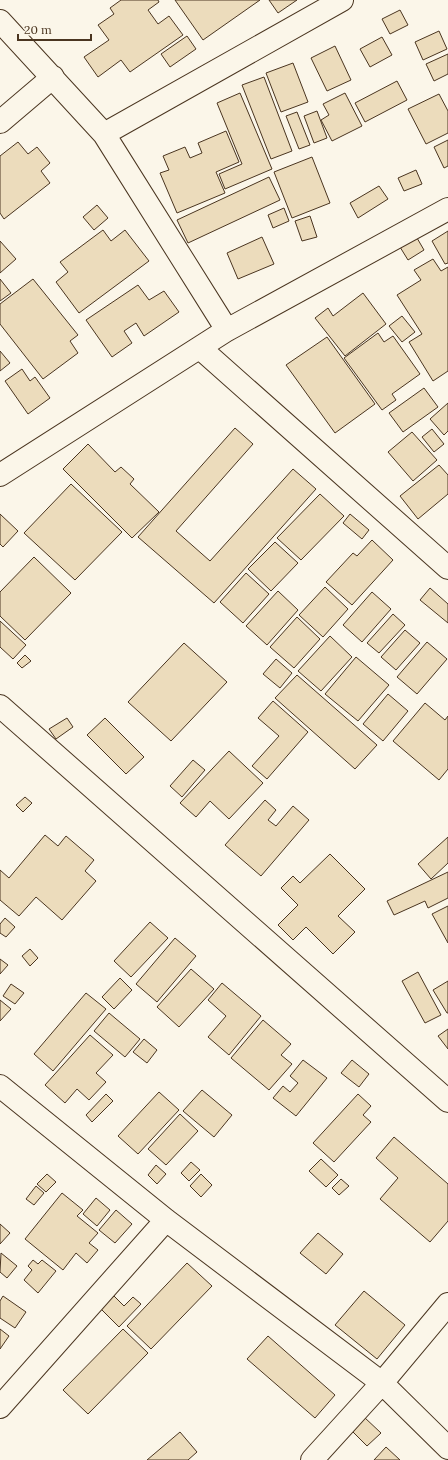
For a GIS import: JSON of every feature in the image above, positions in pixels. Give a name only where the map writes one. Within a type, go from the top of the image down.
[{"type":"street","points":[[104,134],[342,0]]},
{"type":"street","points":[[0,20],[104,134],[227,330]]},
{"type":"street","points":[[0,122],[52,77]]},
{"type":"street","points":[[0,474],[227,330],[448,209]]},
{"type":"street","points":[[200,348],[445,562]]},
{"type":"street","points":[[0,706],[448,1101]]},
{"type":"street","points":[[0,1086],[166,1220],[382,1383],[448,1448]]},
{"type":"street","points":[[0,1407],[166,1220]]},
{"type":"street","points":[[312,1460],[382,1383],[448,1304]]},
{"type":"building","points":[[121,0],[158,0],[159,2],[148,10],[158,24],[169,16],[183,35],[130,72],[121,60],[98,77],[84,57],[109,40],[98,25],[114,14],[110,8]]},
{"type":"building","points":[[175,0],[260,0],[203,40]]},
{"type":"building","points":[[269,0],[297,0],[278,13]]},
{"type":"building","points":[[400,10],[408,25],[390,34],[382,19]]},
{"type":"building","points":[[439,31],[447,49],[423,60],[415,42]]},
{"type":"building","points":[[187,36],[196,49],[170,67],[161,54]]},
{"type":"building","points":[[382,37],[392,55],[370,67],[360,49]]},
{"type":"building","points":[[335,46],[351,80],[327,91],[311,58]]},
{"type":"building","points":[[448,54],[448,74],[434,81],[426,64]]},
{"type":"building","points":[[293,63],[308,102],[281,112],[266,73]]},
{"type":"building","points":[[264,77],[292,151],[271,159],[242,85]]},
{"type":"building","points":[[397,81],[407,100],[365,122],[355,103]]},
{"type":"building","points":[[240,93],[272,169],[225,189],[219,174],[242,164],[217,103]]},
{"type":"building","points":[[345,93],[362,126],[332,141],[321,120],[329,115],[323,104]]},
{"type":"building","points":[[439,94],[448,111],[448,133],[426,144],[408,109]]},
{"type":"building","points":[[317,111],[327,138],[314,143],[304,116]]},
{"type":"building","points":[[297,112],[310,145],[299,149],[286,116]]},
{"type":"building","points":[[226,131],[239,162],[216,172],[225,193],[177,213],[160,173],[169,170],[163,156],[185,147],[190,158],[202,153],[198,143]]},
{"type":"building","points":[[448,140],[448,166],[444,168],[434,147]]},
{"type":"building","points":[[18,142],[28,154],[37,147],[50,163],[41,171],[50,183],[4,219],[0,213],[0,156]]},
{"type":"building","points":[[312,157],[330,203],[292,218],[274,172]]},
{"type":"building","points":[[416,170],[422,184],[404,191],[398,178]]},
{"type":"building","points":[[269,177],[280,200],[188,243],[177,220]]},
{"type":"building","points":[[379,186],[388,199],[358,218],[350,203]]},
{"type":"building","points":[[97,205],[108,218],[94,230],[83,217]]},
{"type":"building","points":[[284,208],[289,221],[273,228],[268,215]]},
{"type":"building","points":[[310,216],[317,237],[302,241],[295,221]]},
{"type":"building","points":[[103,230],[111,241],[125,230],[149,261],[79,313],[56,282],[68,272],[60,262]]},
{"type":"building","points":[[448,231],[448,263],[445,264],[432,241]]},
{"type":"building","points":[[262,237],[274,264],[238,279],[227,253]]},
{"type":"building","points":[[417,238],[424,250],[408,260],[400,247]]},
{"type":"building","points":[[0,241],[16,259],[0,273]]},
{"type":"building","points":[[433,259],[441,271],[448,267],[448,371],[433,381],[409,342],[422,334],[397,295],[421,280],[414,270]]},
{"type":"building","points":[[0,279],[11,293],[0,301]]},
{"type":"building","points":[[33,279],[78,335],[70,341],[78,353],[43,379],[0,324],[0,304]]},
{"type":"building","points":[[138,285],[149,300],[164,291],[179,312],[144,336],[136,323],[124,331],[132,343],[112,357],[86,320]]},
{"type":"building","points":[[363,293],[386,324],[345,356],[315,318],[328,308],[333,316]]},
{"type":"building","points":[[402,316],[415,332],[402,342],[389,326]]},
{"type":"building","points":[[378,333],[384,342],[393,336],[420,374],[392,394],[396,400],[382,410],[344,358]]},
{"type":"building","points":[[327,337],[375,404],[335,433],[286,365]]},
{"type":"building","points":[[0,351],[10,363],[0,371]]},
{"type":"building","points":[[22,369],[30,381],[35,377],[50,398],[28,414],[5,381]]},
{"type":"building","points":[[424,388],[438,407],[403,432],[389,413]]},
{"type":"building","points":[[448,403],[448,431],[444,435],[430,419]]},
{"type":"building","points":[[235,428],[253,444],[176,531],[210,561],[293,469],[316,489],[214,603],[138,537]]},
{"type":"building","points":[[432,429],[444,444],[434,452],[422,437]]},
{"type":"building","points":[[412,432],[437,460],[413,481],[388,452]]},
{"type":"building","points":[[88,444],[115,472],[121,467],[134,479],[130,484],[159,512],[132,538],[63,469]]},
{"type":"building","points":[[439,465],[448,475],[448,494],[418,519],[400,496]]},
{"type":"building","points":[[71,484],[122,532],[75,580],[24,533]]},
{"type":"building","points":[[320,494],[344,516],[301,560],[277,538]]},
{"type":"building","points":[[0,514],[18,531],[3,547],[0,544]]},
{"type":"building","points":[[350,514],[369,530],[362,539],[343,523]]},
{"type":"building","points":[[372,540],[393,560],[352,605],[326,582],[353,553],[357,556]]},
{"type":"building","points":[[275,542],[298,563],[271,591],[248,569]]},
{"type":"building","points":[[34,557],[71,593],[25,640],[0,616],[0,592]]},
{"type":"building","points":[[246,573],[269,594],[243,623],[220,602]]},
{"type":"building","points":[[325,587],[348,609],[323,637],[299,615]]},
{"type":"building","points":[[430,588],[448,604],[448,623],[420,600]]},
{"type":"building","points":[[278,591],[298,610],[267,645],[246,626]]},
{"type":"building","points":[[372,592],[391,609],[362,642],[343,625]]},
{"type":"building","points":[[393,614],[405,625],[379,653],[367,643]]},
{"type":"building","points":[[297,617],[320,639],[294,668],[270,647]]},
{"type":"building","points":[[0,621],[26,645],[13,659],[0,647]]},
{"type":"building","points":[[405,630],[420,643],[396,670],[381,657]]},
{"type":"building","points":[[330,636],[352,657],[321,691],[298,671]]},
{"type":"building","points":[[427,642],[447,659],[417,694],[397,677]]},
{"type":"building","points":[[184,643],[227,682],[171,741],[128,702]]},
{"type":"building","points":[[25,655],[31,661],[22,668],[17,663]]},
{"type":"building","points":[[356,657],[389,685],[358,721],[325,694]]},
{"type":"building","points":[[276,659],[292,673],[280,688],[263,674]]},
{"type":"building","points":[[297,675],[377,745],[355,769],[275,698]]},
{"type":"building","points":[[388,694],[408,711],[383,741],[363,724]]},
{"type":"building","points":[[273,701],[308,732],[267,779],[252,766],[279,736],[258,718]]},
{"type":"building","points":[[425,703],[445,720],[448,716],[448,769],[439,780],[393,741]]},
{"type":"building","points":[[67,718],[73,727],[56,739],[49,729]]},
{"type":"building","points":[[105,718],[144,757],[126,774],[87,735]]},
{"type":"building","points":[[229,751],[263,783],[229,819],[210,801],[196,817],[180,803]]},
{"type":"building","points":[[193,760],[205,770],[182,797],[170,786]]},
{"type":"building","points":[[25,797],[32,803],[23,812],[16,805]]},
{"type":"building","points":[[265,800],[276,810],[268,820],[276,826],[293,806],[309,820],[261,876],[225,845]]},
{"type":"building","points":[[45,835],[58,846],[66,836],[94,860],[85,871],[96,881],[62,920],[36,897],[19,916],[0,900],[0,870],[9,878]]},
{"type":"building","points":[[448,837],[448,863],[431,879],[418,864]]},
{"type":"building","points":[[330,854],[365,889],[338,916],[355,932],[333,954],[306,927],[293,940],[278,925],[298,905],[281,888],[293,876],[300,883]]},
{"type":"building","points":[[448,872],[448,898],[428,908],[425,901],[394,915],[387,901]]},
{"type":"building","points":[[448,906],[448,943],[432,914]]},
{"type":"building","points":[[5,918],[15,927],[6,937],[0,933],[0,924]]},
{"type":"building","points":[[150,922],[168,938],[131,977],[114,961]]},
{"type":"building","points":[[175,938],[196,956],[157,1002],[136,984]]},
{"type":"building","points":[[30,949],[38,958],[30,966],[22,956]]},
{"type":"building","points":[[0,959],[8,965],[0,974]]},
{"type":"building","points":[[191,969],[214,989],[179,1027],[157,1007]]},
{"type":"building","points":[[418,972],[441,1015],[425,1023],[402,981]]},
{"type":"building","points":[[120,978],[132,990],[114,1009],[102,997]]},
{"type":"building","points":[[448,981],[448,1013],[447,1013],[433,990]]},
{"type":"building","points":[[222,983],[261,1016],[229,1055],[208,1037],[226,1016],[208,1000]]},
{"type":"building","points":[[11,984],[24,993],[15,1004],[3,996]]},
{"type":"building","points":[[86,993],[106,1009],[53,1071],[34,1054]]},
{"type":"building","points":[[0,1000],[11,1009],[0,1021]]},
{"type":"building","points":[[109,1013],[140,1039],[125,1057],[94,1031]]},
{"type":"building","points":[[263,1020],[291,1044],[281,1055],[292,1064],[269,1090],[231,1058]]},
{"type":"building","points":[[448,1029],[448,1049],[438,1036]]},
{"type":"building","points":[[90,1035],[113,1055],[96,1073],[106,1082],[89,1100],[77,1089],[65,1103],[45,1085]]},
{"type":"building","points":[[144,1039],[157,1050],[147,1063],[133,1052]]},
{"type":"building","points":[[303,1060],[327,1078],[296,1116],[273,1098],[283,1086],[290,1092],[298,1083],[290,1076]]},
{"type":"building","points":[[352,1060],[369,1074],[359,1087],[341,1073]]},
{"type":"building","points":[[202,1090],[232,1115],[214,1137],[183,1111]]},
{"type":"building","points":[[159,1092],[179,1110],[138,1154],[118,1136]]},
{"type":"building","points":[[106,1094],[113,1101],[92,1122],[86,1115]]},
{"type":"building","points":[[358,1094],[371,1106],[363,1115],[371,1122],[334,1162],[313,1143]]},
{"type":"building","points":[[180,1114],[198,1131],[166,1165],[148,1149]]},
{"type":"building","points":[[394,1137],[448,1184],[448,1221],[430,1242],[380,1199],[398,1178],[376,1158]]},
{"type":"building","points":[[321,1159],[338,1175],[326,1187],[309,1171]]},
{"type":"building","points":[[191,1162],[200,1170],[189,1181],[181,1173]]},
{"type":"building","points":[[156,1165],[166,1174],[157,1184],[148,1175]]},
{"type":"building","points":[[47,1174],[56,1182],[46,1192],[37,1184]]},
{"type":"building","points":[[201,1174],[212,1185],[201,1197],[190,1186]]},
{"type":"building","points":[[341,1179],[349,1186],[339,1195],[332,1188]]},
{"type":"building","points":[[36,1186],[44,1193],[34,1205],[26,1199]]},
{"type":"building","points":[[62,1193],[83,1210],[77,1216],[98,1233],[89,1243],[98,1250],[87,1263],[76,1253],[63,1270],[25,1239]]},
{"type":"building","points":[[96,1198],[110,1210],[97,1226],[83,1214]]},
{"type":"building","points":[[116,1210],[132,1224],[115,1243],[99,1230]]},
{"type":"building","points":[[0,1224],[10,1233],[0,1244]]},
{"type":"building","points":[[318,1233],[343,1254],[326,1274],[300,1253]]},
{"type":"building","points":[[1,1253],[17,1266],[7,1278],[0,1272]]},
{"type":"building","points":[[33,1260],[38,1264],[42,1260],[56,1271],[38,1293],[24,1280],[32,1270],[28,1266]]},
{"type":"building","points":[[187,1263],[212,1286],[151,1349],[127,1326]]},
{"type":"building","points":[[364,1291],[405,1325],[377,1359],[335,1325]]},
{"type":"building","points":[[3,1296],[26,1312],[15,1328],[0,1318],[0,1301]]},
{"type":"building","points":[[114,1296],[124,1306],[133,1297],[141,1304],[119,1327],[101,1309]]},
{"type":"building","points":[[0,1329],[9,1336],[0,1349]]},
{"type":"building","points":[[123,1329],[148,1353],[88,1414],[63,1390]]},
{"type":"building","points":[[268,1336],[335,1395],[315,1418],[247,1359]]},
{"type":"building","points":[[364,1417],[381,1433],[367,1446],[351,1430]]},
{"type":"building","points":[[180,1432],[197,1452],[188,1460],[147,1460]]},
{"type":"building","points":[[386,1447],[400,1460],[374,1460]]}]
